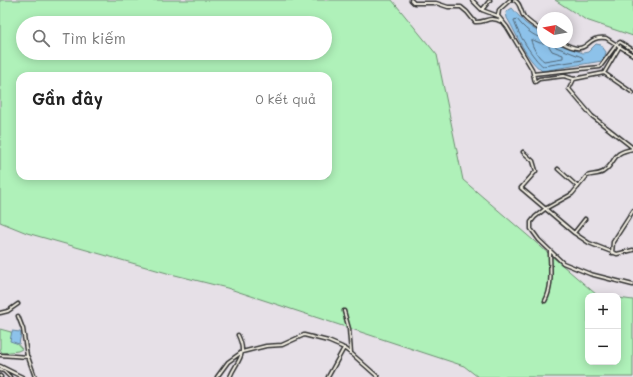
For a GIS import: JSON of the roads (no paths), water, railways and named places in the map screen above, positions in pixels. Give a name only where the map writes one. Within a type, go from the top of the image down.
[{"type":"street","points":[[411,0],[414,2],[436,3],[448,7],[463,8],[475,22],[480,23],[492,19],[498,20],[504,24]]},
{"type":"street","points":[[472,0],[482,10],[498,16],[520,47],[534,74],[535,82],[539,79],[564,76],[574,79],[604,73],[633,93]]},
{"type":"street","points":[[482,10],[490,0]]},
{"type":"street","points":[[498,16],[499,10],[510,0]]},
{"type":"street","points":[[514,0],[519,4],[522,13],[530,23],[537,27]]},
{"type":"street","points":[[573,47],[582,48],[594,39],[600,37],[606,38],[633,55]]},
{"type":"street","points":[[534,74],[600,67],[620,42],[633,50]]},
{"type":"street","points":[[604,73],[620,46]]},
{"type":"street","points":[[574,79],[569,89],[585,108],[598,122],[633,148]]},
{"type":"street","points":[[633,148],[618,153],[605,171],[587,176],[572,194],[545,209],[535,217],[530,226],[532,232],[563,263],[582,271],[633,285]]},
{"type":"street","points":[[524,152],[533,161],[536,171],[521,188],[574,233],[594,246],[617,254],[633,250]]},
{"type":"street","points":[[558,169],[578,187]]},
{"type":"street","points":[[612,253],[612,242],[633,211]]},
{"type":"street","points":[[574,233],[584,219]]},
{"type":"street","points":[[545,301],[550,288],[550,251]]},
{"type":"street","points":[[0,313],[8,311],[18,304]]},
{"type":"street","points":[[344,311],[349,329],[351,353]]},
{"type":"street","points":[[18,316],[23,329],[26,356],[30,360],[35,377]]},
{"type":"street","points":[[230,377],[240,361],[243,352],[238,335]]},
{"type":"street","points":[[217,377],[228,362],[243,352],[266,346],[282,345],[304,335],[328,341],[344,348],[378,377]]},
{"type":"street","points":[[328,377],[344,348]]},
{"type":"street","points":[[0,355],[26,356]]},
{"type":"street","points":[[0,366],[22,377]]},
{"type":"street","points":[[0,370],[4,371],[10,377]]},
{"type":"water","points":[[512,8],[525,23],[537,31],[537,48],[570,48],[583,53],[588,52],[596,44],[601,45],[606,52],[604,59],[602,61],[542,71],[526,53],[507,18],[506,12]]},
{"type":"water","points":[[12,331],[20,332],[19,344],[10,341]]}]
